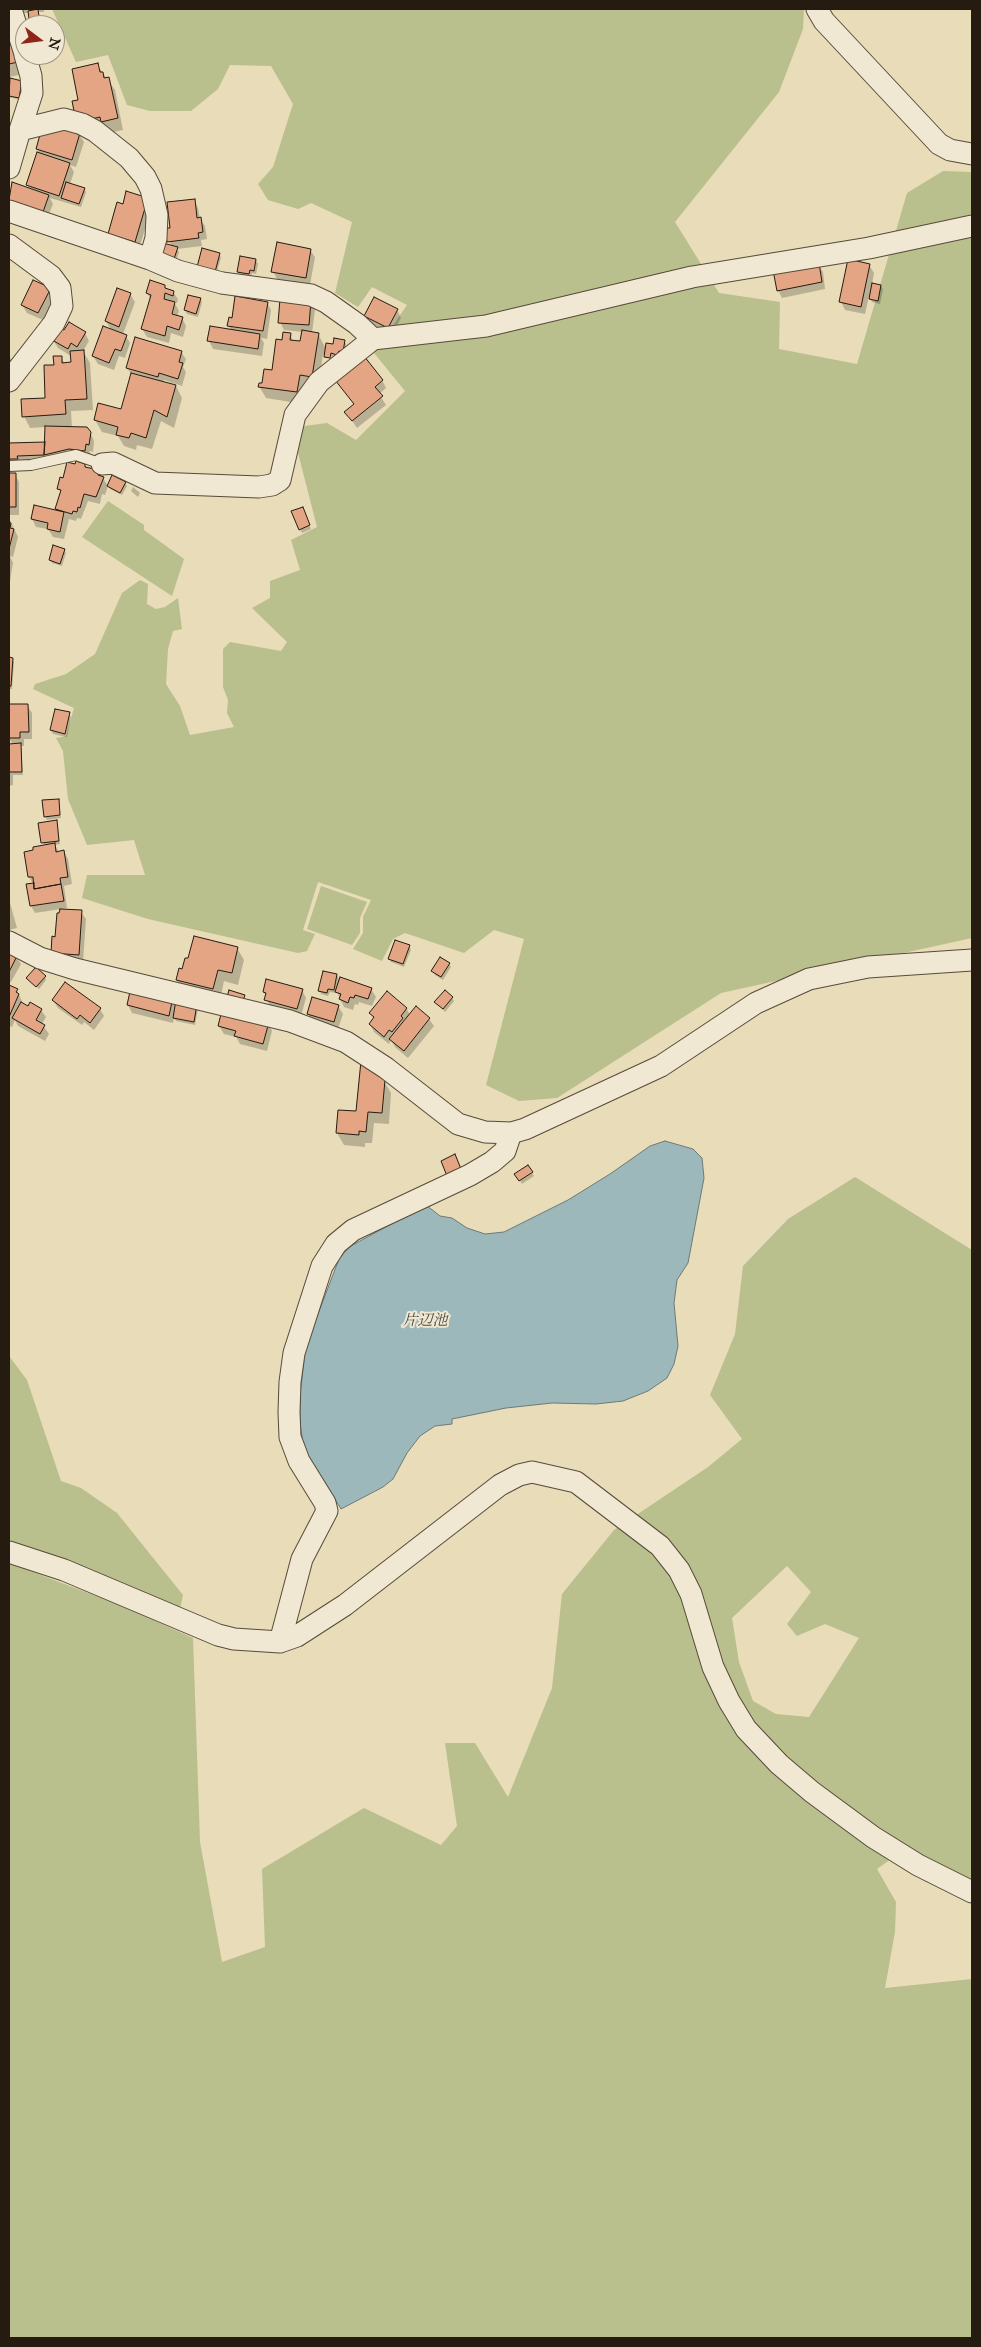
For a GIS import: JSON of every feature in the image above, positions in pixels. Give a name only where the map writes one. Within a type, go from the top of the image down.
[{"type":"street","points":[[11,9],[15,22]]},
{"type":"street","points":[[817,9],[824,21],[939,144],[950,150],[972,154]]},
{"type":"street","points":[[9,168],[32,92],[32,76],[28,65]]},
{"type":"street","points":[[20,130],[64,119],[82,124],[96,131],[129,158],[145,176],[157,215],[156,238],[150,258]]},
{"type":"street","points":[[9,211],[150,258],[178,270],[222,283],[312,295],[326,302],[358,324],[373,339]]},
{"type":"street","points":[[102,464],[114,462],[155,483],[259,487],[272,485],[280,480],[295,415],[319,382],[373,339],[486,326],[692,277],[869,248],[972,226]]},
{"type":"street","points":[[9,245],[51,276],[60,288],[62,306],[54,323],[9,381]]},
{"type":"street","points":[[9,942],[40,958],[75,969],[290,1021],[346,1042],[386,1068],[458,1124],[485,1132],[511,1133],[525,1129],[661,1066],[756,1003],[809,979],[868,968],[972,960]]},
{"type":"street","points":[[280,1642],[302,1559],[327,1511],[325,1503],[299,1462],[290,1437],[289,1412],[290,1382],[294,1353],[322,1266],[336,1244],[353,1230],[470,1175],[492,1162],[505,1151],[511,1133]]},
{"type":"street","points":[[9,1552],[64,1570],[218,1635],[234,1639],[280,1642],[297,1636],[345,1605],[500,1486],[519,1475],[532,1472],[576,1482],[660,1546],[679,1570],[691,1594],[713,1667],[730,1701],[746,1729],[779,1764],[812,1792],[873,1837],[918,1865],[972,1892]]},
{"type":"lane","points":[[9,466],[31,465],[76,455],[102,464]]},
{"type":"green space","points":[[52,9],[804,9],[803,29],[779,92],[675,222],[719,293],[780,302],[779,349],[857,364],[907,193],[943,171],[972,172],[972,938],[721,993],[557,1098],[519,1101],[486,1085],[524,939],[494,930],[464,953],[405,933],[393,939],[382,961],[353,949],[363,933],[363,917],[371,900],[318,882],[303,930],[315,934],[307,951],[298,953],[148,919],[82,898],[87,875],[145,875],[134,840],[87,845],[68,799],[63,751],[56,738],[66,736],[74,708],[33,689],[35,684],[66,674],[95,654],[122,593],[140,580],[148,584],[147,604],[156,609],[165,607],[178,598],[182,629],[173,631],[168,649],[166,684],[180,706],[190,735],[234,727],[227,713],[228,700],[223,687],[223,649],[230,642],[281,651],[287,642],[252,608],[270,598],[270,581],[300,570],[291,540],[317,527],[296,445],[304,426],[327,423],[356,440],[405,391],[374,353],[407,305],[372,287],[358,307],[335,293],[352,222],[311,203],[298,209],[268,200],[258,184],[273,167],[293,104],[271,66],[230,65],[218,89],[191,111],[150,111],[127,105],[108,55],[76,62],[65,38],[65,15],[55,15]]},
{"type":"green space","points":[[108,501],[144,525],[144,530],[184,559],[172,596],[82,537]]},
{"type":"green space","points":[[321,886],[367,902],[360,918],[360,933],[352,945],[307,929]]},
{"type":"green space","points":[[855,1177],[972,1250],[972,1885],[905,1849],[877,1869],[896,1902],[895,1932],[885,1988],[972,1979],[972,2338],[9,2338],[9,1563],[120,1605],[193,1638],[200,1842],[222,1962],[265,1947],[262,1869],[364,1808],[441,1845],[457,1826],[445,1743],[475,1743],[508,1797],[552,1688],[562,1594],[614,1530],[708,1467],[742,1439],[710,1395],[735,1334],[743,1266],[788,1219]],"holes":[[[787,1566],[811,1592],[787,1624],[797,1636],[825,1624],[859,1638],[809,1717],[776,1714],[753,1701],[739,1662],[732,1618]]]},
{"type":"green space","points":[[9,1356],[27,1380],[61,1481],[81,1488],[117,1513],[183,1595],[180,1609],[9,1545]]},
{"type":"water","name":"片辺池","points":[[665,1141],[693,1149],[702,1158],[704,1178],[688,1263],[677,1280],[674,1303],[678,1346],[674,1364],[667,1378],[648,1391],[623,1401],[596,1404],[552,1403],[506,1408],[452,1419],[452,1424],[435,1426],[420,1436],[407,1453],[393,1479],[383,1487],[341,1509],[304,1449],[300,1424],[300,1395],[305,1353],[339,1259],[349,1247],[426,1205],[440,1216],[452,1218],[467,1228],[485,1234],[504,1232],[568,1200],[650,1146]]},
{"type":"building","points":[[38,9],[39,15],[28,15],[28,11]]},
{"type":"building","points":[[9,23],[15,49],[15,63],[9,64]]},
{"type":"building","points":[[98,63],[104,78],[109,77],[118,118],[101,122],[100,117],[82,121],[75,116],[72,101],[78,100],[72,69]]},
{"type":"building","points":[[10,78],[22,81],[19,98],[9,96]]},
{"type":"building","points":[[58,126],[80,133],[72,160],[36,149],[41,131]]},
{"type":"building","points":[[37,152],[70,163],[59,196],[26,185]]},
{"type":"building","points":[[12,182],[49,195],[43,212],[9,200]]},
{"type":"building","points":[[66,182],[85,188],[79,204],[61,198]]},
{"type":"building","points":[[126,191],[148,198],[135,242],[108,234],[117,202],[123,204]]},
{"type":"building","points":[[195,199],[197,218],[201,217],[203,232],[198,233],[199,238],[167,242],[165,228],[170,228],[167,202]]},
{"type":"building","points":[[159,242],[178,247],[174,259],[156,254]]},
{"type":"building","points":[[277,242],[311,249],[306,278],[271,272]]},
{"type":"building","points":[[202,248],[220,253],[215,272],[197,267]]},
{"type":"building","points":[[240,256],[256,259],[254,271],[250,270],[249,274],[237,272]]},
{"type":"building","points":[[848,259],[870,264],[861,307],[839,302]]},
{"type":"building","points":[[819,263],[822,282],[777,291],[773,270]]},
{"type":"building","points":[[33,280],[51,288],[38,313],[21,305]]},
{"type":"building","points":[[150,280],[165,285],[165,288],[174,291],[173,296],[165,293],[164,299],[175,302],[172,314],[183,317],[179,330],[167,326],[165,336],[141,329],[151,295],[146,293]]},
{"type":"building","points":[[872,283],[881,285],[878,301],[869,299]]},
{"type":"building","points":[[117,288],[131,293],[119,327],[105,321]]},
{"type":"building","points":[[188,295],[201,298],[196,314],[184,310]]},
{"type":"building","points":[[235,296],[268,302],[263,331],[227,326],[229,317],[232,318]]},
{"type":"building","points":[[374,297],[398,309],[388,328],[364,316]]},
{"type":"building","points":[[280,299],[311,301],[309,325],[278,323]]},
{"type":"building","points":[[69,322],[86,332],[77,347],[71,343],[68,349],[52,340],[59,327],[64,330]]},
{"type":"building","points":[[103,326],[127,335],[121,351],[115,349],[109,363],[92,356]]},
{"type":"building","points":[[210,326],[260,334],[258,349],[207,341]]},
{"type":"building","points":[[302,330],[319,333],[312,377],[300,375],[297,392],[258,387],[259,383],[262,383],[264,369],[272,370],[276,339],[282,340],[283,332],[291,333],[290,340],[300,341]]},
{"type":"building","points":[[135,337],[182,351],[179,362],[183,363],[178,379],[159,373],[158,377],[126,368]]},
{"type":"building","points":[[334,338],[345,340],[343,352],[339,351],[337,355],[331,353],[330,358],[324,357],[326,343],[333,344]]},
{"type":"building","points":[[84,350],[87,399],[65,400],[66,414],[22,417],[21,399],[45,398],[44,365],[54,365],[53,356],[62,356],[62,363],[71,362],[70,351]]},
{"type":"building","points":[[364,356],[383,380],[375,387],[383,396],[352,421],[344,412],[354,404],[335,380]]},
{"type":"building","points":[[131,373],[176,385],[167,417],[154,410],[146,438],[131,433],[129,438],[116,435],[118,427],[94,420],[98,403],[121,409]]},
{"type":"building","points":[[45,426],[87,427],[91,432],[89,445],[86,444],[85,451],[69,449],[44,455]]},
{"type":"building","points":[[45,442],[44,455],[17,456],[18,459],[9,459],[9,443]]},
{"type":"building","points":[[76,461],[85,464],[85,467],[99,470],[98,475],[104,477],[96,497],[84,494],[80,508],[78,507],[77,512],[73,511],[72,514],[55,509],[61,490],[57,489],[60,477],[63,478],[67,462],[75,464]]},
{"type":"building","points":[[9,473],[16,473],[16,507],[9,507]]},
{"type":"building","points":[[112,475],[126,482],[120,493],[107,486]]},
{"type":"building","points":[[34,505],[64,512],[60,532],[47,529],[48,523],[31,519]]},
{"type":"building","points":[[303,507],[310,525],[299,530],[291,511]]},
{"type":"building","points":[[9,522],[11,523],[10,528],[14,529],[9,549]]},
{"type":"building","points":[[53,545],[65,549],[60,564],[49,560]]},
{"type":"building","points":[[9,657],[13,658],[11,686],[9,686]]},
{"type":"building","points":[[9,704],[28,704],[29,732],[20,732],[20,738],[9,738]]},
{"type":"building","points":[[55,709],[70,712],[65,734],[50,730]]},
{"type":"building","points":[[21,743],[22,772],[9,772],[9,744]]},
{"type":"building","points":[[59,799],[60,815],[44,817],[42,800]]},
{"type":"building","points":[[57,820],[59,841],[41,843],[38,823]]},
{"type":"building","points":[[55,843],[56,852],[64,850],[68,877],[60,878],[61,884],[34,889],[33,877],[28,877],[24,852],[33,850],[33,847]]},
{"type":"building","points":[[34,883],[34,889],[61,884],[64,901],[30,906],[26,884]]},
{"type":"building","points":[[60,909],[82,910],[79,955],[51,953],[52,936],[55,937],[57,913],[59,913]]},
{"type":"building","points":[[194,936],[238,947],[232,973],[218,970],[213,989],[176,980],[179,968],[182,969],[185,958],[188,958]]},
{"type":"building","points":[[395,940],[410,945],[403,964],[388,959]]},
{"type":"building","points":[[9,951],[17,956],[9,972]]},
{"type":"building","points":[[440,957],[450,963],[441,977],[431,971]]},
{"type":"building","points":[[36,967],[46,976],[36,987],[26,978]]},
{"type":"building","points":[[323,971],[337,974],[334,990],[328,989],[327,993],[318,991]]},
{"type":"building","points":[[340,977],[372,988],[368,999],[355,995],[354,998],[350,997],[348,1003],[339,999],[341,994],[335,992]]},
{"type":"building","points":[[266,979],[303,989],[297,1009],[264,1000],[266,993],[263,992]]},
{"type":"building","points":[[65,982],[101,1008],[90,1023],[80,1015],[77,1019],[52,1000]]},
{"type":"building","points":[[9,985],[18,989],[16,992],[19,994],[9,1017]]},
{"type":"building","points":[[131,987],[173,997],[169,1016],[127,1005]]},
{"type":"building","points":[[229,990],[245,995],[243,1001],[227,997]]},
{"type":"building","points":[[445,990],[453,997],[443,1009],[434,1002]]},
{"type":"building","points":[[387,991],[407,1008],[401,1016],[403,1018],[392,1032],[389,1030],[384,1037],[369,1024],[374,1017],[369,1013]]},
{"type":"building","points":[[312,997],[339,1005],[334,1022],[307,1014]]},
{"type":"building","points":[[176,1000],[197,1004],[194,1022],[173,1018]]},
{"type":"building","points":[[21,1002],[28,1006],[30,1002],[42,1009],[36,1020],[45,1025],[40,1034],[12,1018]]},
{"type":"building","points":[[416,1006],[430,1018],[404,1051],[389,1039]]},
{"type":"building","points":[[222,1010],[269,1022],[263,1044],[234,1036],[236,1031],[218,1026]]},
{"type":"building","points":[[361,1061],[385,1080],[382,1113],[368,1112],[366,1132],[359,1131],[359,1135],[336,1133],[338,1110],[356,1111]]},
{"type":"building","points":[[455,1154],[461,1169],[447,1176],[441,1161]]},
{"type":"building","points":[[528,1165],[533,1172],[519,1181],[514,1174]]}]
